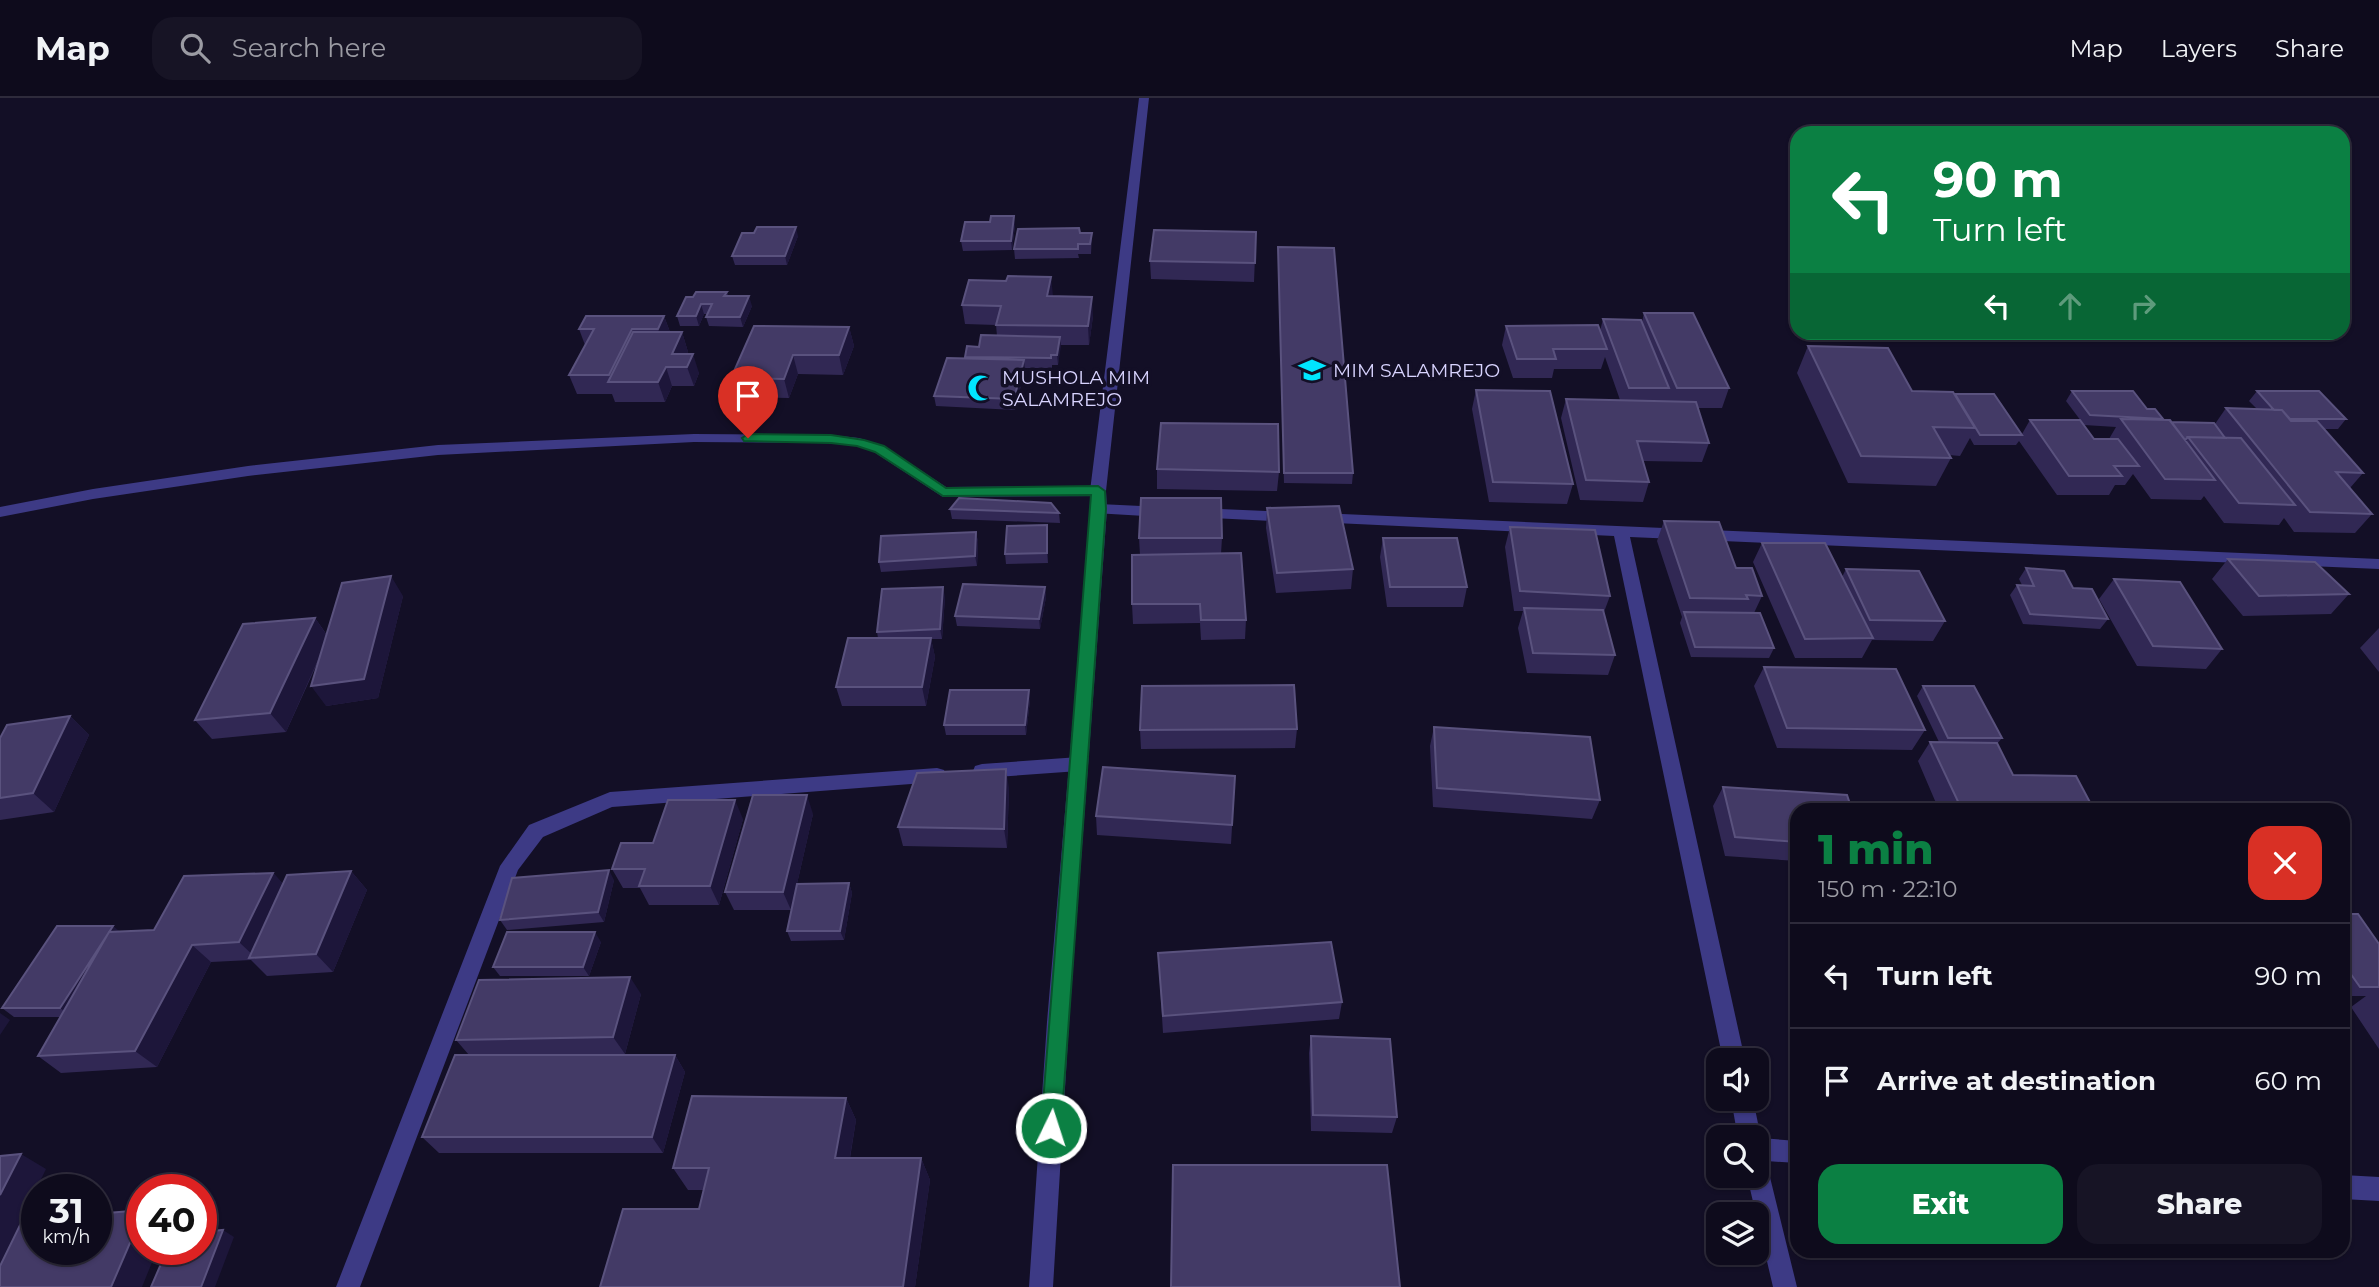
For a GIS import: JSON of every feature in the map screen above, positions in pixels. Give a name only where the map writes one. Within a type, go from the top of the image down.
[{"type":"street","points":[[1041,1287],[1058,1023],[1099,509],[1098,491],[1144,98]]},
{"type":"street","points":[[0,512],[93,494],[235,473],[424,452],[694,438],[831,439],[859,442],[879,449],[943,492],[1098,491]]},
{"type":"street","points":[[1099,509],[2379,564]]},
{"type":"street","points":[[1621,531],[1731,1048]]},
{"type":"street","points":[[348,1287],[510,866],[536,831],[610,800],[1079,764]]},
{"type":"street","points":[[1769,1150],[1790,1151]]},
{"type":"street","points":[[2350,1187],[2379,1189]]},
{"type":"street","points":[[1762,1188],[1784,1287]]},
{"type":"building","points":[[991,216],[1014,216],[1011,241],[961,241],[965,222],[990,222]]},
{"type":"building","points":[[757,227],[796,227],[785,256],[732,256],[742,233],[754,233]]},
{"type":"building","points":[[1079,228],[1080,233],[1092,233],[1090,244],[1078,244],[1078,249],[1014,249],[1018,229]]},
{"type":"building","points":[[1154,230],[1256,232],[1255,263],[1150,261]]},
{"type":"building","name":"MIM SALAMREJO","points":[[1278,247],[1334,248],[1353,473],[1284,473]]},
{"type":"building","points":[[1008,276],[1051,277],[1047,296],[1092,297],[1088,326],[996,325],[1001,306],[962,305],[969,280],[1006,281]]},
{"type":"building","points":[[696,292],[727,292],[724,296],[749,296],[740,317],[706,317],[712,304],[701,304],[696,316],[677,316],[686,297],[693,297]]},
{"type":"building","points":[[1644,313],[1693,313],[1729,388],[1677,388]]},
{"type":"building","points":[[586,316],[664,316],[658,329],[632,329],[609,375],[569,375],[594,329],[579,329]]},
{"type":"building","points":[[1603,319],[1641,320],[1669,388],[1629,388]]},
{"type":"building","points":[[1598,325],[1607,349],[1553,349],[1556,359],[1517,359],[1506,326]]},
{"type":"building","points":[[754,326],[849,327],[839,355],[793,355],[784,379],[731,378]]},
{"type":"building","points":[[633,332],[682,332],[672,354],[693,354],[687,367],[666,367],[658,382],[608,382]]},
{"type":"building","points":[[981,335],[1060,337],[1057,355],[1051,355],[1051,358],[965,357],[967,346],[979,347]]},
{"type":"building","points":[[1808,346],[1888,348],[1912,391],[1953,392],[1975,428],[1933,427],[1951,458],[1861,456]]},
{"type":"building","name":"MUSHOLA MIM SALAMREJO","points":[[947,358],[1024,360],[1014,399],[934,396]]},
{"type":"building","points":[[1476,390],[1550,391],[1573,484],[1493,482]]},
{"type":"building","points":[[2072,391],[2133,391],[2147,409],[2155,409],[2163,419],[2090,415]]},
{"type":"building","points":[[2257,391],[2319,391],[2346,419],[2290,419],[2282,410],[2274,410]]},
{"type":"building","points":[[1955,394],[1994,394],[2022,435],[1980,435]]},
{"type":"building","points":[[1566,399],[1696,402],[1709,443],[1637,441],[1649,482],[1586,480]]},
{"type":"building","points":[[2226,408],[2282,410],[2291,421],[2317,421],[2363,473],[2336,472],[2372,514],[2310,512]]},
{"type":"building","points":[[2121,419],[2170,420],[2215,480],[2165,479]]},
{"type":"building","points":[[2030,420],[2080,420],[2094,439],[2118,439],[2139,466],[2114,466],[2122,476],[2069,476]]},
{"type":"building","points":[[2171,422],[2214,423],[2225,438],[2188,437],[2185,440]]},
{"type":"building","points":[[1161,423],[1278,424],[1279,472],[1157,469]]},
{"type":"building","points":[[2188,437],[2241,438],[2295,505],[2239,503]]},
{"type":"building","points":[[959,498],[1051,503],[1059,513],[950,509]]},
{"type":"building","points":[[1141,498],[1221,498],[1222,538],[1139,538]]},
{"type":"building","points":[[1339,506],[1353,569],[1277,573],[1267,508]]},
{"type":"building","points":[[1664,521],[1719,522],[1736,568],[1752,568],[1762,596],[1746,595],[1748,599],[1690,598]]},
{"type":"building","points":[[1047,525],[1047,553],[1005,554],[1007,526]]},
{"type":"building","points":[[1510,527],[1595,530],[1610,596],[1520,591]]},
{"type":"building","points":[[976,532],[975,556],[879,562],[881,536]]},
{"type":"building","points":[[1383,538],[1457,538],[1467,587],[1390,587]]},
{"type":"building","points":[[1762,543],[1825,543],[1873,638],[1805,639]]},
{"type":"building","points":[[1241,553],[1246,620],[1201,620],[1200,604],[1132,604],[1132,555]]},
{"type":"building","points":[[2228,559],[2315,562],[2349,594],[2259,596]]},
{"type":"building","points":[[2026,568],[2064,571],[2073,588],[2092,589],[2108,619],[2030,614],[2017,585],[2034,586]]},
{"type":"building","points":[[1846,569],[1919,571],[1945,621],[1870,620]]},
{"type":"building","points":[[391,576],[364,679],[311,686],[342,583]]},
{"type":"building","points":[[2114,579],[2180,582],[2222,649],[2153,646]]},
{"type":"building","points":[[963,584],[1045,587],[1039,619],[955,616]]},
{"type":"building","points":[[943,587],[940,629],[877,632],[882,589]]},
{"type":"building","points":[[1524,608],[1603,610],[1615,655],[1533,653]]},
{"type":"building","points":[[1684,612],[1760,613],[1774,648],[1695,647]]},
{"type":"building","points":[[315,618],[270,713],[195,720],[243,624]]},
{"type":"building","points":[[848,638],[931,638],[922,687],[836,687]]},
{"type":"building","points":[[1764,667],[1896,669],[1925,730],[1787,728]]},
{"type":"building","points":[[1294,685],[1297,729],[1140,730],[1142,686]]},
{"type":"building","points":[[1923,686],[1974,686],[2002,738],[1948,738]]},
{"type":"building","points":[[950,690],[1029,690],[1025,725],[944,725]]},
{"type":"building","points":[[70,716],[33,793],[0,798],[0,738],[7,725]]},
{"type":"building","points":[[1434,727],[1590,737],[1600,800],[1437,788]]},
{"type":"building","points":[[1930,742],[1997,743],[2013,775],[2076,776],[2090,803],[1959,803]]},
{"type":"building","points":[[1103,767],[1235,776],[1232,825],[1096,816]]},
{"type":"building","points":[[1006,769],[1004,829],[898,827],[917,773]]},
{"type":"building","points":[[1723,787],[1847,795],[1850,803],[1790,803],[1790,841],[1735,837]]},
{"type":"building","points":[[753,795],[807,795],[783,892],[725,892]]},
{"type":"building","points":[[668,800],[735,800],[710,886],[639,886],[645,869],[612,869],[621,843],[653,843]]},
{"type":"building","points":[[609,870],[598,912],[500,920],[512,878]]},
{"type":"building","points":[[351,871],[316,954],[249,958],[287,875]]},
{"type":"building","points":[[273,873],[239,942],[192,945],[135,1051],[38,1056],[109,932],[154,930],[184,876]]},
{"type":"building","points":[[849,883],[840,931],[787,931],[797,884]]},
{"type":"building","points":[[2350,914],[2358,914],[2379,944],[2379,987],[2360,987],[2350,973]]},
{"type":"building","points":[[57,926],[113,926],[60,1008],[2,1008]]},
{"type":"building","points":[[507,932],[595,932],[583,967],[493,967]]},
{"type":"building","points":[[1331,942],[1342,1002],[1163,1016],[1158,953]]},
{"type":"building","points":[[630,977],[613,1037],[456,1040],[479,980]]},
{"type":"building","points":[[1311,1036],[1390,1039],[1397,1117],[1313,1115]]},
{"type":"building","points":[[455,1055],[675,1055],[652,1137],[422,1137]]},
{"type":"building","points":[[692,1096],[846,1098],[835,1158],[921,1158],[903,1287],[600,1287],[623,1209],[699,1209],[709,1168],[673,1168]]},
{"type":"building","points":[[21,1154],[0,1195],[0,1156]]},
{"type":"building","points":[[1173,1165],[1387,1165],[1400,1287],[1171,1287]]},
{"type":"building","points":[[126,1211],[126,1252],[111,1287],[0,1287],[0,1266],[21,1223],[21,1265],[112,1265],[112,1213]]},
{"type":"building","points":[[223,1230],[217,1246],[217,1231]]},
{"type":"building","points":[[161,1265],[209,1265],[201,1287],[151,1287]]},
{"type":"place","name":"MIM SALAMREJO","points":[[1312,370]]},
{"type":"place","name":"MUSHOLA MIM SALAMREJO","points":[[981,388]]},
{"type":"route","points":[[748,438],[859,442],[879,449],[943,492],[968,494],[1098,491],[1099,509],[1051,1128]]}]
